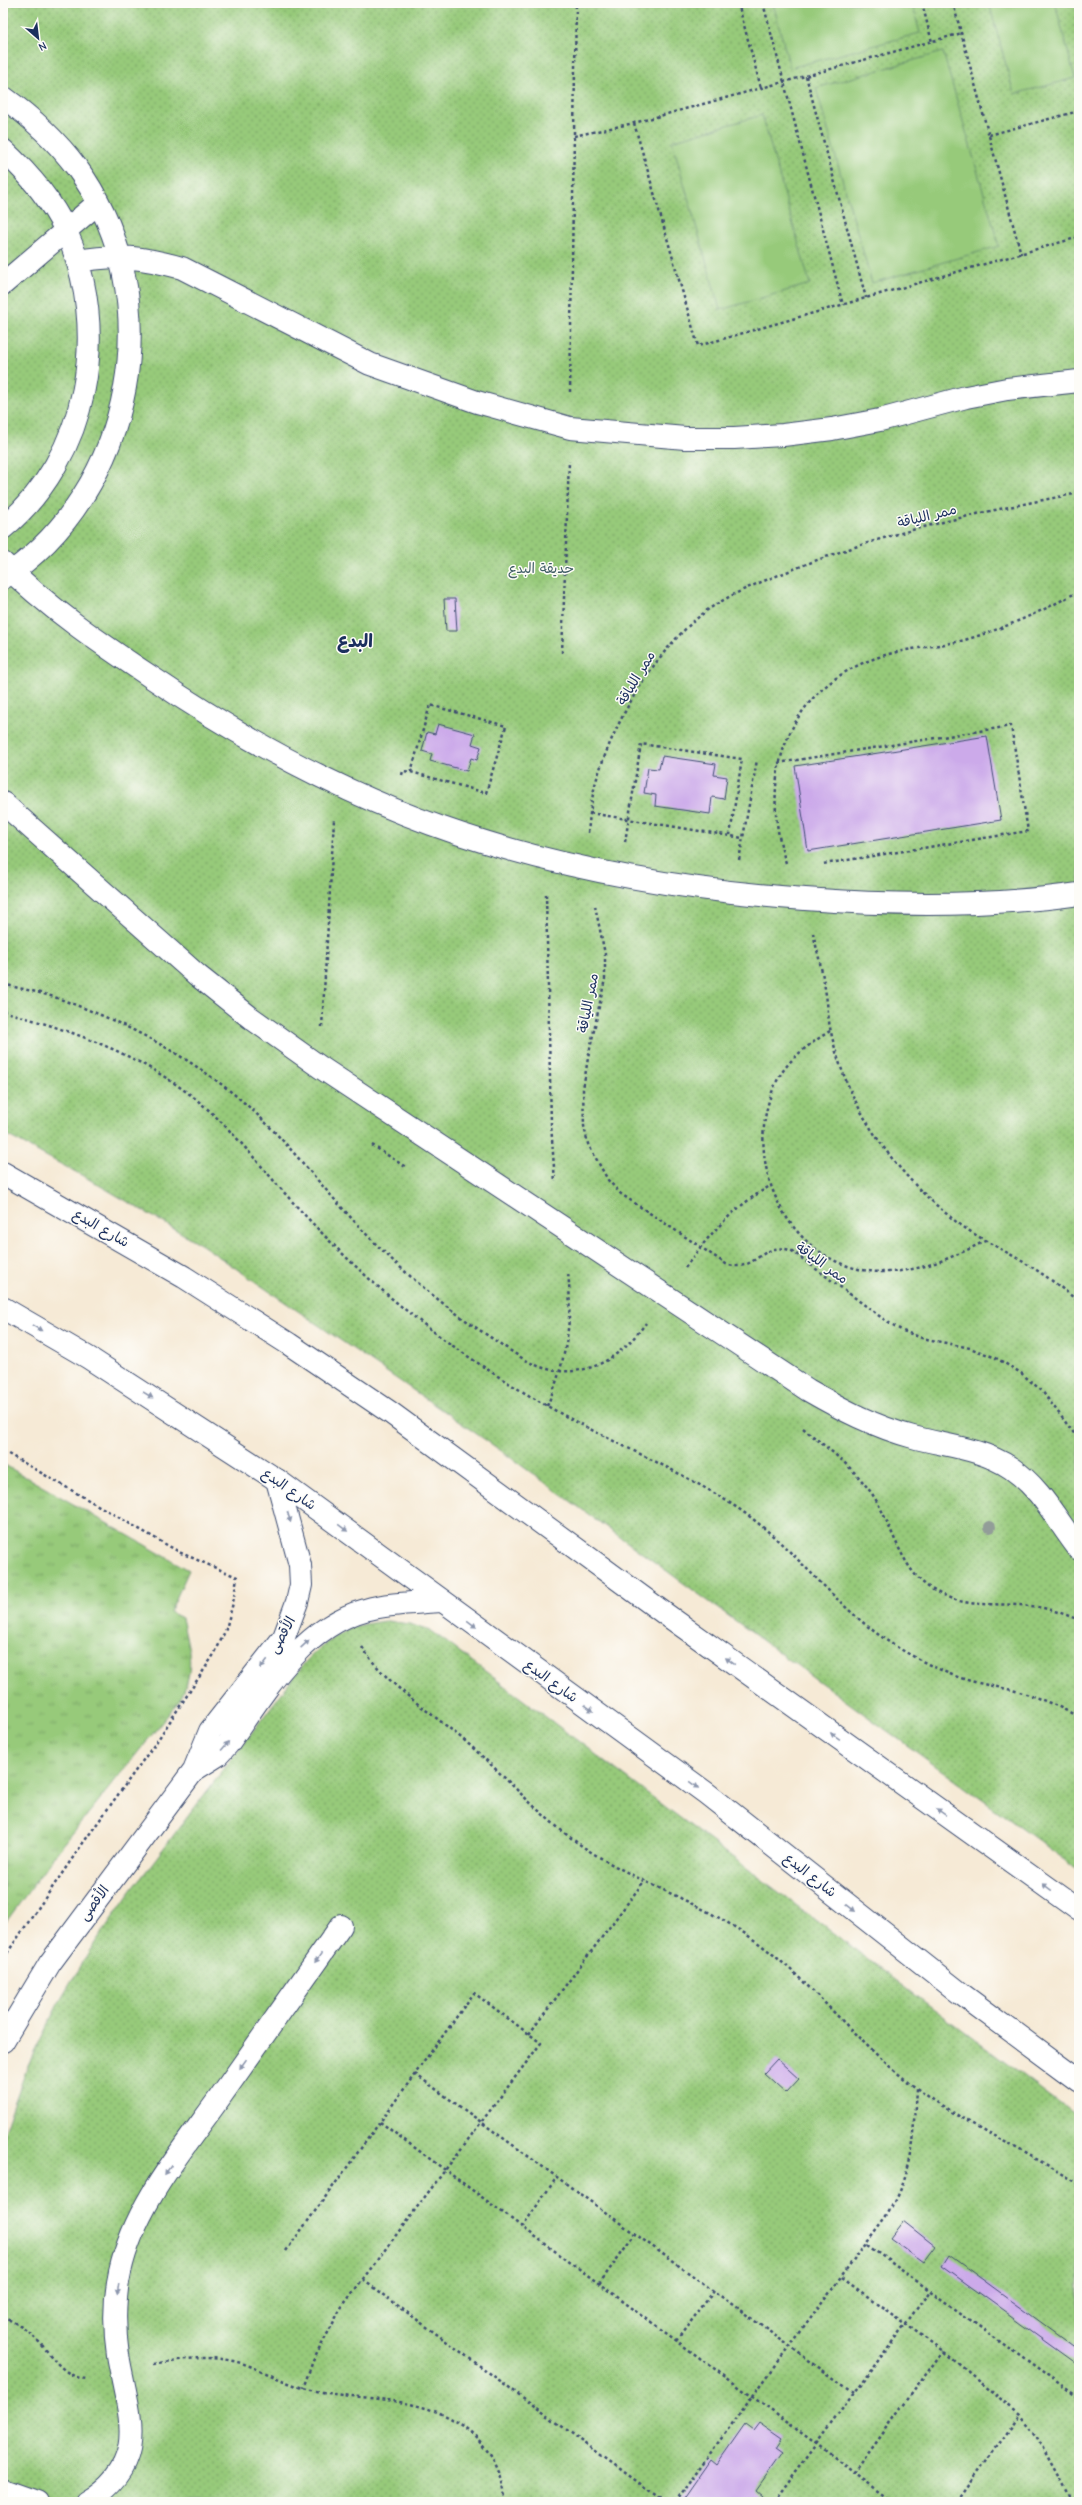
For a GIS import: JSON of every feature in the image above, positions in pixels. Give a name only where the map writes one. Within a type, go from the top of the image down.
[{"type":"street","points":[[3,97],[24,112],[53,139],[78,169],[98,203],[119,256],[128,295],[130,350],[128,373],[121,412],[108,450],[91,485],[69,518],[42,547],[6,571],[78,625],[179,696],[262,746],[392,808],[476,839],[546,858],[620,875],[733,894],[874,904],[965,904],[1079,894]]},
{"type":"street","points":[[3,150],[24,170],[47,199],[65,230],[77,261],[86,291],[89,354],[85,387],[77,417],[65,446],[50,474],[30,501],[3,528]]},
{"type":"street","points":[[3,284],[98,203]]},
{"type":"street","points":[[77,261],[119,256],[151,260],[182,268],[212,281],[325,342],[370,364],[423,384],[570,428],[684,438],[783,436],[880,420],[960,398],[1007,389],[1079,381]]},
{"type":"street","points":[[3,803],[197,975],[251,1018],[320,1067],[808,1390],[843,1410],[880,1427],[913,1437],[969,1449],[1011,1468],[1045,1499],[1079,1549]]},
{"type":"street","name":"شارع البدع","points":[[3,1173],[184,1277],[289,1344],[372,1400],[670,1618],[1079,1910]]},
{"type":"street","name":"شارع البدع","points":[[3,1308],[89,1358],[277,1480],[706,1793],[960,1994],[1079,2081]]},
{"type":"street","name":"الأقصى","points":[[3,2041],[50,1963],[194,1770],[210,1731],[284,1637],[297,1602],[301,1585],[300,1565],[277,1480]]},
{"type":"street","name":"الأقصى","points":[[194,1770],[206,1763],[223,1749],[297,1652],[333,1623],[364,1610],[441,1601]]},
{"type":"street","points":[[86,2502],[99,2494],[114,2478],[125,2459],[131,2441],[132,2422],[116,2331],[116,2302],[120,2272],[129,2241],[143,2211],[158,2185],[341,1926]]},
{"type":"street","points":[[3,2490],[37,2502]]},
{"type":"path","points":[[562,653],[570,428],[576,3]]},
{"type":"path","points":[[738,3],[761,88]]},
{"type":"path","points":[[762,3],[843,305]]},
{"type":"path","points":[[922,3],[932,42]]},
{"type":"path","points":[[953,3],[1021,254]]},
{"type":"path","points":[[574,136],[634,124],[962,33]]},
{"type":"path","points":[[806,76],[866,298]]},
{"type":"path","points":[[989,135],[1079,111]]},
{"type":"path","points":[[634,124],[698,346],[1079,237]]},
{"type":"path","name":"ممر اللياقة","points":[[1079,493],[947,520],[879,538],[821,558],[735,593],[709,610],[685,630],[663,652],[645,678],[610,742],[598,773],[590,813],[587,840],[590,869],[605,954],[605,979],[588,1058],[584,1089],[584,1126],[588,1144],[604,1174],[621,1194],[700,1247],[733,1267],[749,1264],[766,1251],[775,1248],[784,1248],[792,1251],[875,1314],[903,1331],[922,1338],[970,1348],[996,1358],[1021,1373],[1042,1392],[1079,1440]]},
{"type":"path","points":[[430,705],[506,726],[486,793],[411,772],[430,705]]},
{"type":"path","points":[[778,763],[1011,726],[1028,831],[820,865]]},
{"type":"path","points":[[620,875],[641,744],[742,759],[730,835]]},
{"type":"path","points":[[733,894],[757,760]]},
{"type":"path","points":[[320,1067],[336,782]]},
{"type":"path","points":[[590,813],[743,838]]},
{"type":"path","points":[[546,858],[551,1124],[561,1226]]},
{"type":"path","points":[[3,984],[55,997],[103,1015],[150,1038],[195,1065],[235,1096],[274,1131],[345,1212],[384,1252],[425,1289],[469,1323],[515,1353],[531,1362],[560,1372],[581,1371],[598,1366],[613,1358],[638,1334],[700,1247],[717,1226],[733,1211],[770,1186]]},
{"type":"path","points":[[3,1011],[74,1032],[115,1048],[154,1069],[190,1094],[241,1142],[299,1209],[374,1284],[458,1349],[547,1406],[680,1474],[748,1516],[809,1568],[849,1610],[900,1649],[955,1676],[1047,1701],[1079,1717]]},
{"type":"path","points":[[830,1031],[808,1044],[789,1062],[775,1084],[766,1109],[763,1134],[770,1186],[780,1209],[795,1229],[814,1247],[837,1260],[860,1268],[886,1272],[912,1269],[938,1263],[985,1241]]},
{"type":"path","points":[[371,1144],[409,1169]]},
{"type":"path","points":[[547,1406],[560,1372],[570,1320],[568,1268],[575,1272]]},
{"type":"path","points":[[797,1423],[851,1469],[870,1490],[885,1514],[905,1559],[917,1576],[933,1590],[952,1600],[972,1605],[1018,1605],[1042,1608],[1079,1620]]},
{"type":"path","points":[[3,1451],[175,1550],[237,1577],[233,1603],[226,1629],[215,1653],[157,1741],[83,1843],[3,1959]]},
{"type":"path","points":[[361,1646],[391,1684],[476,1750],[542,1814],[565,1833],[591,1852],[743,1932],[775,1956],[868,2047],[916,2088],[976,2126],[1079,2184]]},
{"type":"path","points":[[529,2034],[644,1880]]},
{"type":"path","points":[[286,2251],[474,1993],[541,2043],[446,2171],[341,2308],[325,2334],[303,2388]]},
{"type":"path","points":[[415,2074],[854,2393]]},
{"type":"path","points":[[674,2502],[842,2278],[866,2245],[899,2194],[908,2170],[912,2150],[916,2088]]},
{"type":"path","points":[[380,2122],[895,2502]]},
{"type":"path","points":[[522,2227],[557,2177]]},
{"type":"path","points":[[599,2284],[635,2234]]},
{"type":"path","points":[[866,2245],[1079,2399]]},
{"type":"path","points":[[842,2278],[944,2351],[1020,2415],[1038,2439],[1072,2502]]},
{"type":"path","points":[[363,2280],[665,2502]]},
{"type":"path","points":[[676,2340],[714,2291]]},
{"type":"path","points":[[773,2502],[930,2291]]},
{"type":"path","points":[[3,2317],[29,2333],[65,2372],[79,2378],[96,2380],[183,2358],[214,2358],[246,2365],[271,2377],[303,2388],[418,2405],[442,2412],[479,2438],[492,2456],[500,2476],[505,2502]]},
{"type":"path","points":[[854,2473],[944,2351]]},
{"type":"path","points":[[957,2502],[1020,2415]]},
{"type":"green space","name":"حديقة البدع","points":[[3,3],[1079,3],[1079,1870],[500,1450],[202,1245],[85,1177],[3,1133]]},
{"type":"green space","points":[[773,3],[912,3],[920,33],[790,68]]},
{"type":"green space","points":[[989,3],[1055,3],[1075,78],[1014,94]]},
{"type":"green space","points":[[943,52],[999,246],[872,283],[816,88]]},
{"type":"green space","points":[[762,115],[810,284],[720,310],[672,141]]},
{"type":"green space","points":[[3,1464],[189,1570],[170,1612],[182,1618],[189,1650],[190,1668],[180,1700],[55,1855],[3,1926]]},
{"type":"green space","points":[[387,1621],[410,1624],[433,1632],[1079,2118],[1079,2502],[3,2502],[3,2134],[28,2065],[57,2006],[88,1953],[128,1895],[306,1661],[325,1644],[343,1632],[363,1625]]},
{"type":"building","points":[[444,599],[455,599],[457,631],[446,631]]},
{"type":"building","points":[[438,724],[475,734],[472,744],[481,747],[477,760],[471,758],[467,771],[430,761],[432,754],[422,751],[427,732],[435,734]]},
{"type":"building","points":[[987,736],[1001,820],[808,851],[795,766]]},
{"type":"building","points":[[662,756],[716,764],[714,775],[727,777],[724,799],[712,797],[710,814],[655,806],[656,795],[644,793],[648,768],[659,769]]},
{"type":"building","points":[[777,2059],[799,2079],[786,2093],[764,2073]]},
{"type":"building","points":[[903,2221],[935,2246],[923,2262],[890,2238]]},
{"type":"building","points":[[949,2255],[1079,2350],[1079,2365],[942,2266]]},
{"type":"building","points":[[759,2422],[782,2438],[776,2447],[783,2452],[756,2490],[762,2495],[757,2502],[681,2502],[711,2459],[717,2464],[745,2424],[753,2430]]},
{"type":"district","name":"البدع","points":[[355,641]]}]
